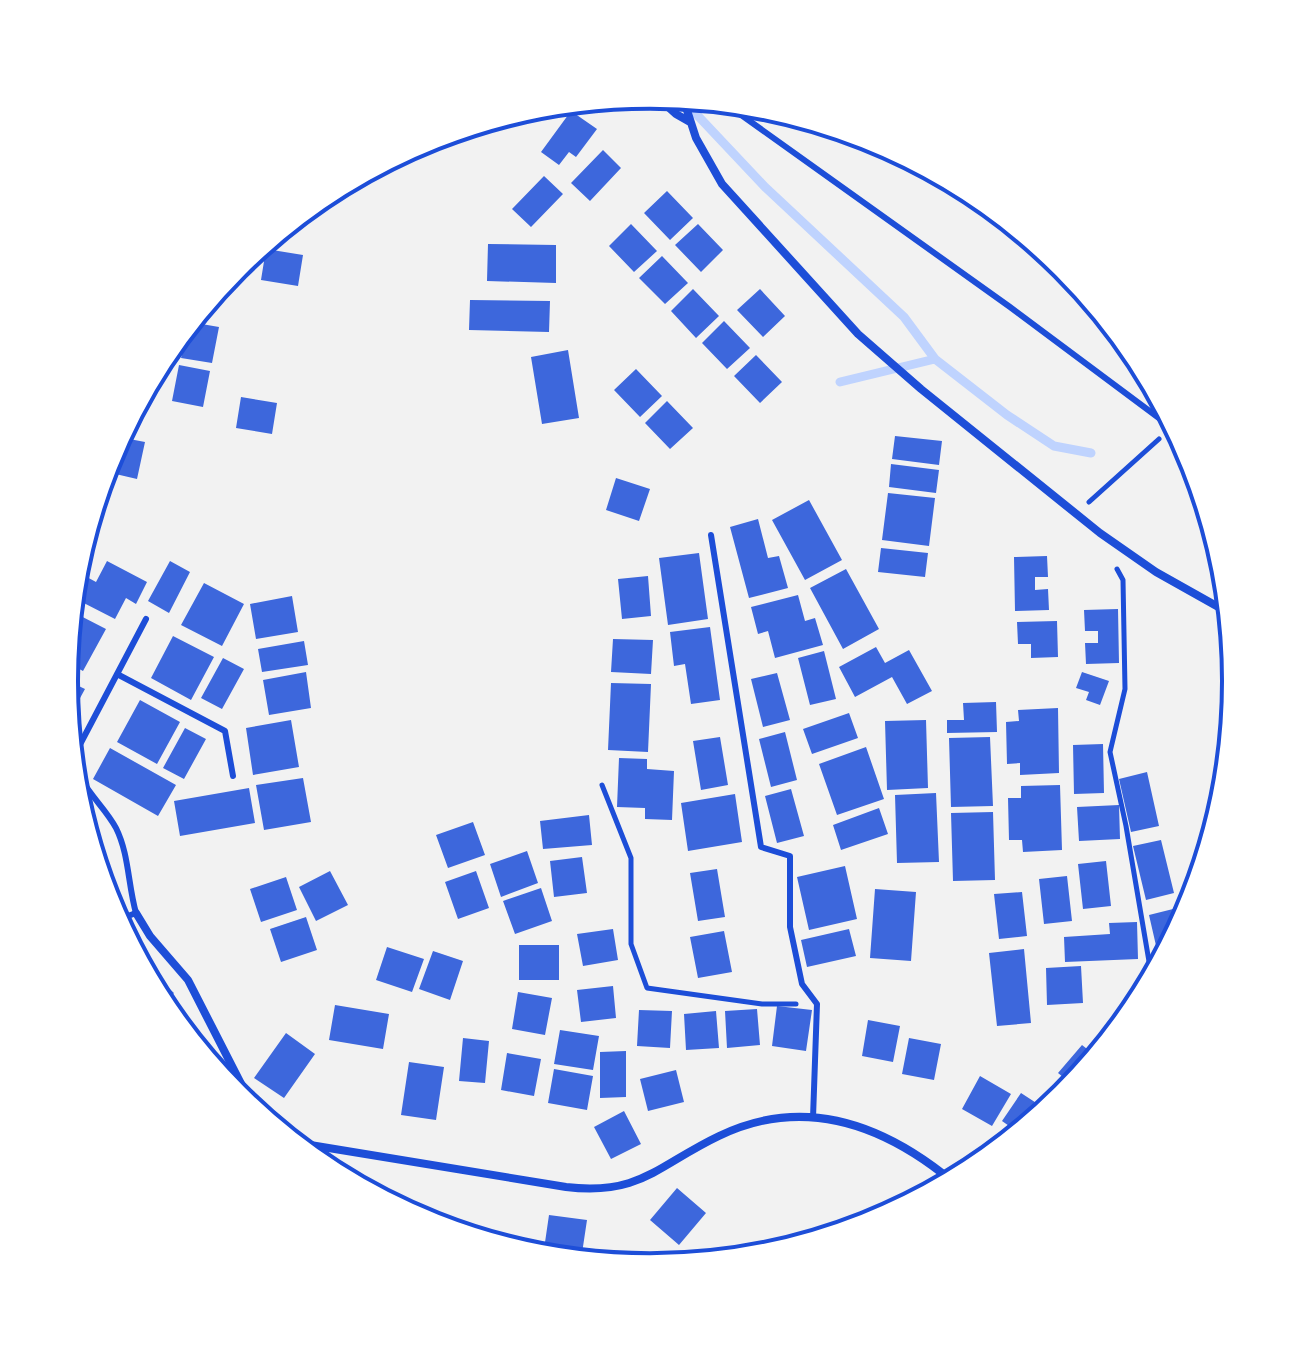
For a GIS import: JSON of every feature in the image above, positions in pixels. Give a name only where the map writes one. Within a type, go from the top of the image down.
[{"type":"street","points":[[671,110],[691,122]]},
{"type":"street","points":[[687,110],[703,152],[722,184],[858,334],[942,407],[1076,514],[1156,572],[1217,606]]},
{"type":"street","points":[[136,913],[150,936],[188,980],[237,1075]]},
{"type":"street","points":[[317,1146],[566,1187],[604,1190],[648,1178],[701,1145],[738,1128],[775,1119],[813,1118],[880,1133],[910,1149],[941,1173]]},
{"type":"lane","points":[[744,117],[1157,416]]},
{"type":"lane","points":[[711,535],[761,847],[790,856],[790,927],[802,984],[817,1004],[813,1118]]},
{"type":"lane","points":[[81,742],[146,619]]},
{"type":"lane","points":[[117,674],[225,731],[233,776]]},
{"type":"lane","points":[[88,788],[116,829],[136,913],[129,916]]},
{"type":"path","points":[[1076,514],[1163,435]]},
{"type":"path","points":[[1107,562],[1118,570],[1123,580],[1124,611],[1125,689],[1110,752],[1149,960]]},
{"type":"path","points":[[602,785],[631,858],[631,944],[647,988],[762,1004],[817,1004]]},
{"type":"building","points":[[575,114],[597,129],[576,157],[569,152],[559,165],[541,152],[568,115]]},
{"type":"building","points":[[603,150],[621,168],[590,201],[571,183]]},
{"type":"building","points":[[544,176],[563,194],[531,227],[512,209]]},
{"type":"building","points":[[667,191],[693,218],[670,240],[644,213]]},
{"type":"building","points":[[631,224],[657,251],[634,272],[609,246]]},
{"type":"building","points":[[698,224],[723,250],[701,272],[675,245]]},
{"type":"building","points":[[488,244],[556,245],[556,283],[487,281]]},
{"type":"building","points":[[274,250],[303,255],[298,286],[261,280],[264,259]]},
{"type":"building","points":[[662,256],[688,283],[665,304],[639,278]]},
{"type":"building","points":[[693,289],[719,316],[696,338],[671,311]]},
{"type":"building","points":[[760,289],[785,316],[763,337],[737,310]]},
{"type":"building","points":[[470,300],[550,301],[549,332],[469,330]]},
{"type":"building","points":[[724,321],[750,348],[727,369],[702,343]]},
{"type":"building","points":[[203,324],[219,327],[212,363],[181,358]]},
{"type":"building","points":[[568,350],[579,418],[542,424],[531,357]]},
{"type":"building","points":[[756,355],[782,382],[760,403],[734,376]]},
{"type":"building","points":[[179,365],[210,371],[203,407],[172,401]]},
{"type":"building","points":[[636,369],[662,396],[640,417],[614,390]]},
{"type":"building","points":[[241,397],[277,403],[272,434],[236,428]]},
{"type":"building","points":[[667,401],[693,428],[670,449],[645,423]]},
{"type":"building","points":[[895,436],[942,441],[939,465],[892,459]]},
{"type":"building","points":[[132,439],[145,442],[137,479],[117,474]]},
{"type":"building","points":[[891,464],[939,470],[936,493],[889,487]]},
{"type":"building","points":[[616,478],[650,489],[639,521],[606,510]]},
{"type":"building","points":[[888,493],[935,498],[929,546],[882,540]]},
{"type":"building","points":[[809,500],[842,560],[805,580],[772,520]]},
{"type":"building","points":[[758,519],[768,558],[779,556],[788,588],[749,598],[730,527]]},
{"type":"building","points":[[881,548],[928,553],[925,577],[878,572]]},
{"type":"building","points":[[699,553],[708,619],[668,625],[659,558]]},
{"type":"building","points":[[1047,556],[1048,577],[1035,577],[1035,590],[1048,589],[1049,610],[1015,611],[1014,557]]},
{"type":"building","points":[[107,561],[147,582],[136,604],[126,598],[115,619],[84,603],[88,577],[96,582]]},
{"type":"building","points":[[170,561],[190,572],[169,613],[148,601]]},
{"type":"building","points":[[846,569],[879,629],[843,649],[810,588]]},
{"type":"building","points":[[648,576],[651,616],[622,619],[618,579]]},
{"type":"building","points":[[204,583],[244,604],[222,646],[181,625]]},
{"type":"building","points":[[798,595],[805,621],[815,618],[823,645],[775,658],[768,631],[758,634],[751,607]]},
{"type":"building","points":[[292,596],[298,632],[256,639],[250,604]]},
{"type":"building","points":[[1118,609],[1119,663],[1086,664],[1085,643],[1098,643],[1098,631],[1085,631],[1084,610]]},
{"type":"building","points":[[82,617],[106,629],[83,671],[78,669]]},
{"type":"building","points":[[1057,621],[1058,657],[1031,658],[1031,644],[1018,644],[1017,622]]},
{"type":"building","points":[[710,627],[720,700],[691,704],[685,664],[674,666],[670,632]]},
{"type":"building","points":[[173,636],[214,657],[191,700],[151,678]]},
{"type":"building","points":[[613,639],[653,640],[651,674],[611,672]]},
{"type":"building","points":[[304,641],[308,665],[262,672],[258,649]]},
{"type":"building","points":[[876,647],[885,663],[909,650],[932,691],[907,704],[892,677],[855,697],[839,667]]},
{"type":"building","points":[[824,651],[836,699],[810,705],[798,658]]},
{"type":"building","points":[[223,658],[244,669],[222,709],[201,698]]},
{"type":"building","points":[[306,672],[311,708],[269,715],[263,680]]},
{"type":"building","points":[[1082,672],[1109,681],[1100,705],[1086,700],[1089,692],[1076,688]]},
{"type":"building","points":[[777,673],[790,720],[763,727],[751,679]]},
{"type":"building","points":[[611,683],[651,684],[648,752],[608,750]]},
{"type":"building","points":[[78,686],[85,689],[79,701]]},
{"type":"building","points":[[140,700],[180,722],[157,764],[117,742]]},
{"type":"building","points":[[996,702],[997,732],[947,733],[947,720],[964,720],[963,703]]},
{"type":"building","points":[[1058,708],[1059,773],[1020,775],[1020,763],[1007,764],[1006,722],[1019,721],[1018,710]]},
{"type":"building","points":[[849,713],[858,738],[812,754],[803,729]]},
{"type":"building","points":[[291,720],[299,767],[253,775],[246,728]]},
{"type":"building","points":[[926,720],[928,788],[887,790],[885,721]]},
{"type":"building","points":[[185,728],[206,739],[184,779],[163,768]]},
{"type":"building","points":[[785,732],[797,780],[771,787],[759,739]]},
{"type":"building","points":[[720,737],[728,785],[701,790],[693,741]]},
{"type":"building","points":[[990,737],[993,806],[951,807],[949,738]]},
{"type":"building","points":[[1103,744],[1104,793],[1074,794],[1073,745]]},
{"type":"building","points":[[866,747],[884,799],[837,815],[819,764]]},
{"type":"building","points":[[110,748],[176,785],[158,816],[93,779]]},
{"type":"building","points":[[619,758],[647,759],[647,769],[674,771],[672,820],[645,819],[645,808],[617,807]]},
{"type":"building","points":[[1147,772],[1159,826],[1131,832],[1119,779]]},
{"type":"building","points":[[303,778],[311,822],[264,830],[256,785]]},
{"type":"building","points":[[1060,785],[1062,850],[1023,852],[1022,840],[1009,840],[1008,798],[1021,798],[1021,786]]},
{"type":"building","points":[[249,788],[255,823],[180,836],[174,801]]},
{"type":"building","points":[[791,789],[804,836],[777,843],[765,796]]},
{"type":"building","points":[[936,793],[939,862],[897,863],[895,795]]},
{"type":"building","points":[[735,794],[742,842],[688,851],[681,803]]},
{"type":"building","points":[[1119,805],[1120,839],[1079,841],[1077,807]]},
{"type":"building","points":[[879,808],[888,834],[841,850],[833,825]]},
{"type":"building","points":[[993,812],[995,880],[953,881],[951,813]]},
{"type":"building","points":[[589,815],[592,845],[543,849],[540,821]]},
{"type":"building","points":[[473,822],[485,855],[448,868],[436,835]]},
{"type":"building","points":[[1161,840],[1174,893],[1146,900],[1133,846]]},
{"type":"building","points":[[527,851],[538,883],[501,897],[490,864]]},
{"type":"building","points":[[582,857],[587,893],[554,897],[550,861]]},
{"type":"building","points":[[1106,861],[1111,906],[1083,909],[1078,864]]},
{"type":"building","points":[[845,866],[857,919],[809,930],[797,877]]},
{"type":"building","points":[[717,869],[725,917],[698,921],[690,873]]},
{"type":"building","points":[[330,871],[348,905],[316,921],[299,887]]},
{"type":"building","points":[[476,871],[489,908],[458,919],[445,882]]},
{"type":"building","points":[[1067,876],[1072,921],[1044,924],[1039,879]]},
{"type":"building","points":[[286,877],[297,910],[261,922],[250,889]]},
{"type":"building","points":[[541,888],[552,921],[515,934],[503,901]]},
{"type":"building","points":[[875,889],[916,892],[911,961],[870,958]]},
{"type":"building","points":[[1022,892],[1027,936],[999,939],[994,894]]},
{"type":"building","points":[[1174,909],[1156,946],[1149,915]]},
{"type":"building","points":[[306,917],[317,950],[281,962],[270,929]]},
{"type":"building","points":[[1137,922],[1138,959],[1065,962],[1064,937],[1110,934],[1109,923]]},
{"type":"building","points":[[613,929],[618,960],[583,966],[577,934]]},
{"type":"building","points":[[849,929],[856,956],[807,967],[801,940]]},
{"type":"building","points":[[724,931],[732,972],[698,978],[690,937]]},
{"type":"building","points":[[519,945],[559,945],[559,980],[519,980]]},
{"type":"building","points":[[387,947],[424,959],[412,992],[376,980]]},
{"type":"building","points":[[1024,949],[1031,1023],[997,1026],[989,953]]},
{"type":"building","points":[[433,951],[463,961],[450,1000],[419,989]]},
{"type":"building","points":[[1081,966],[1083,1003],[1047,1005],[1046,968]]},
{"type":"building","points":[[613,986],[616,1018],[581,1022],[577,990]]},
{"type":"building","points":[[518,992],[552,998],[545,1035],[512,1029]]},
{"type":"building","points":[[335,1005],[389,1014],[383,1049],[329,1040]]},
{"type":"building","points":[[777,1006],[812,1010],[806,1051],[772,1046]]},
{"type":"building","points":[[757,1009],[760,1045],[727,1048],[725,1011]]},
{"type":"building","points":[[639,1010],[672,1011],[670,1048],[637,1046]]},
{"type":"building","points":[[716,1011],[719,1048],[686,1050],[684,1014]]},
{"type":"building","points":[[868,1020],[900,1026],[893,1062],[862,1056]]},
{"type":"building","points":[[560,1030],[599,1036],[593,1070],[554,1064]]},
{"type":"building","points":[[286,1033],[315,1054],[284,1098],[254,1078]]},
{"type":"building","points":[[463,1038],[489,1041],[485,1083],[459,1081]]},
{"type":"building","points":[[909,1038],[941,1044],[934,1080],[902,1074]]},
{"type":"building","points":[[1082,1045],[1087,1049],[1062,1076],[1058,1073]]},
{"type":"building","points":[[626,1051],[626,1097],[600,1098],[600,1052]]},
{"type":"building","points":[[507,1053],[541,1059],[534,1096],[501,1090]]},
{"type":"building","points":[[409,1062],[444,1067],[436,1120],[401,1115]]},
{"type":"building","points":[[554,1069],[593,1076],[587,1110],[548,1103]]},
{"type":"building","points":[[676,1070],[684,1102],[648,1111],[640,1079]]},
{"type":"building","points":[[980,1076],[1011,1094],[992,1126],[962,1109]]},
{"type":"building","points":[[1021,1093],[1036,1103],[1009,1126],[1002,1121]]},
{"type":"building","points":[[624,1111],[641,1144],[611,1159],[594,1127]]},
{"type":"building","points":[[677,1188],[706,1213],[679,1245],[650,1220]]},
{"type":"building","points":[[549,1215],[587,1220],[583,1249],[545,1243]]},
{"type":"waterway","points":[[693,111],[765,187],[904,317],[935,359]]},
{"type":"waterway","points":[[840,382],[935,359],[1007,415],[1054,446],[1091,453]]}]
